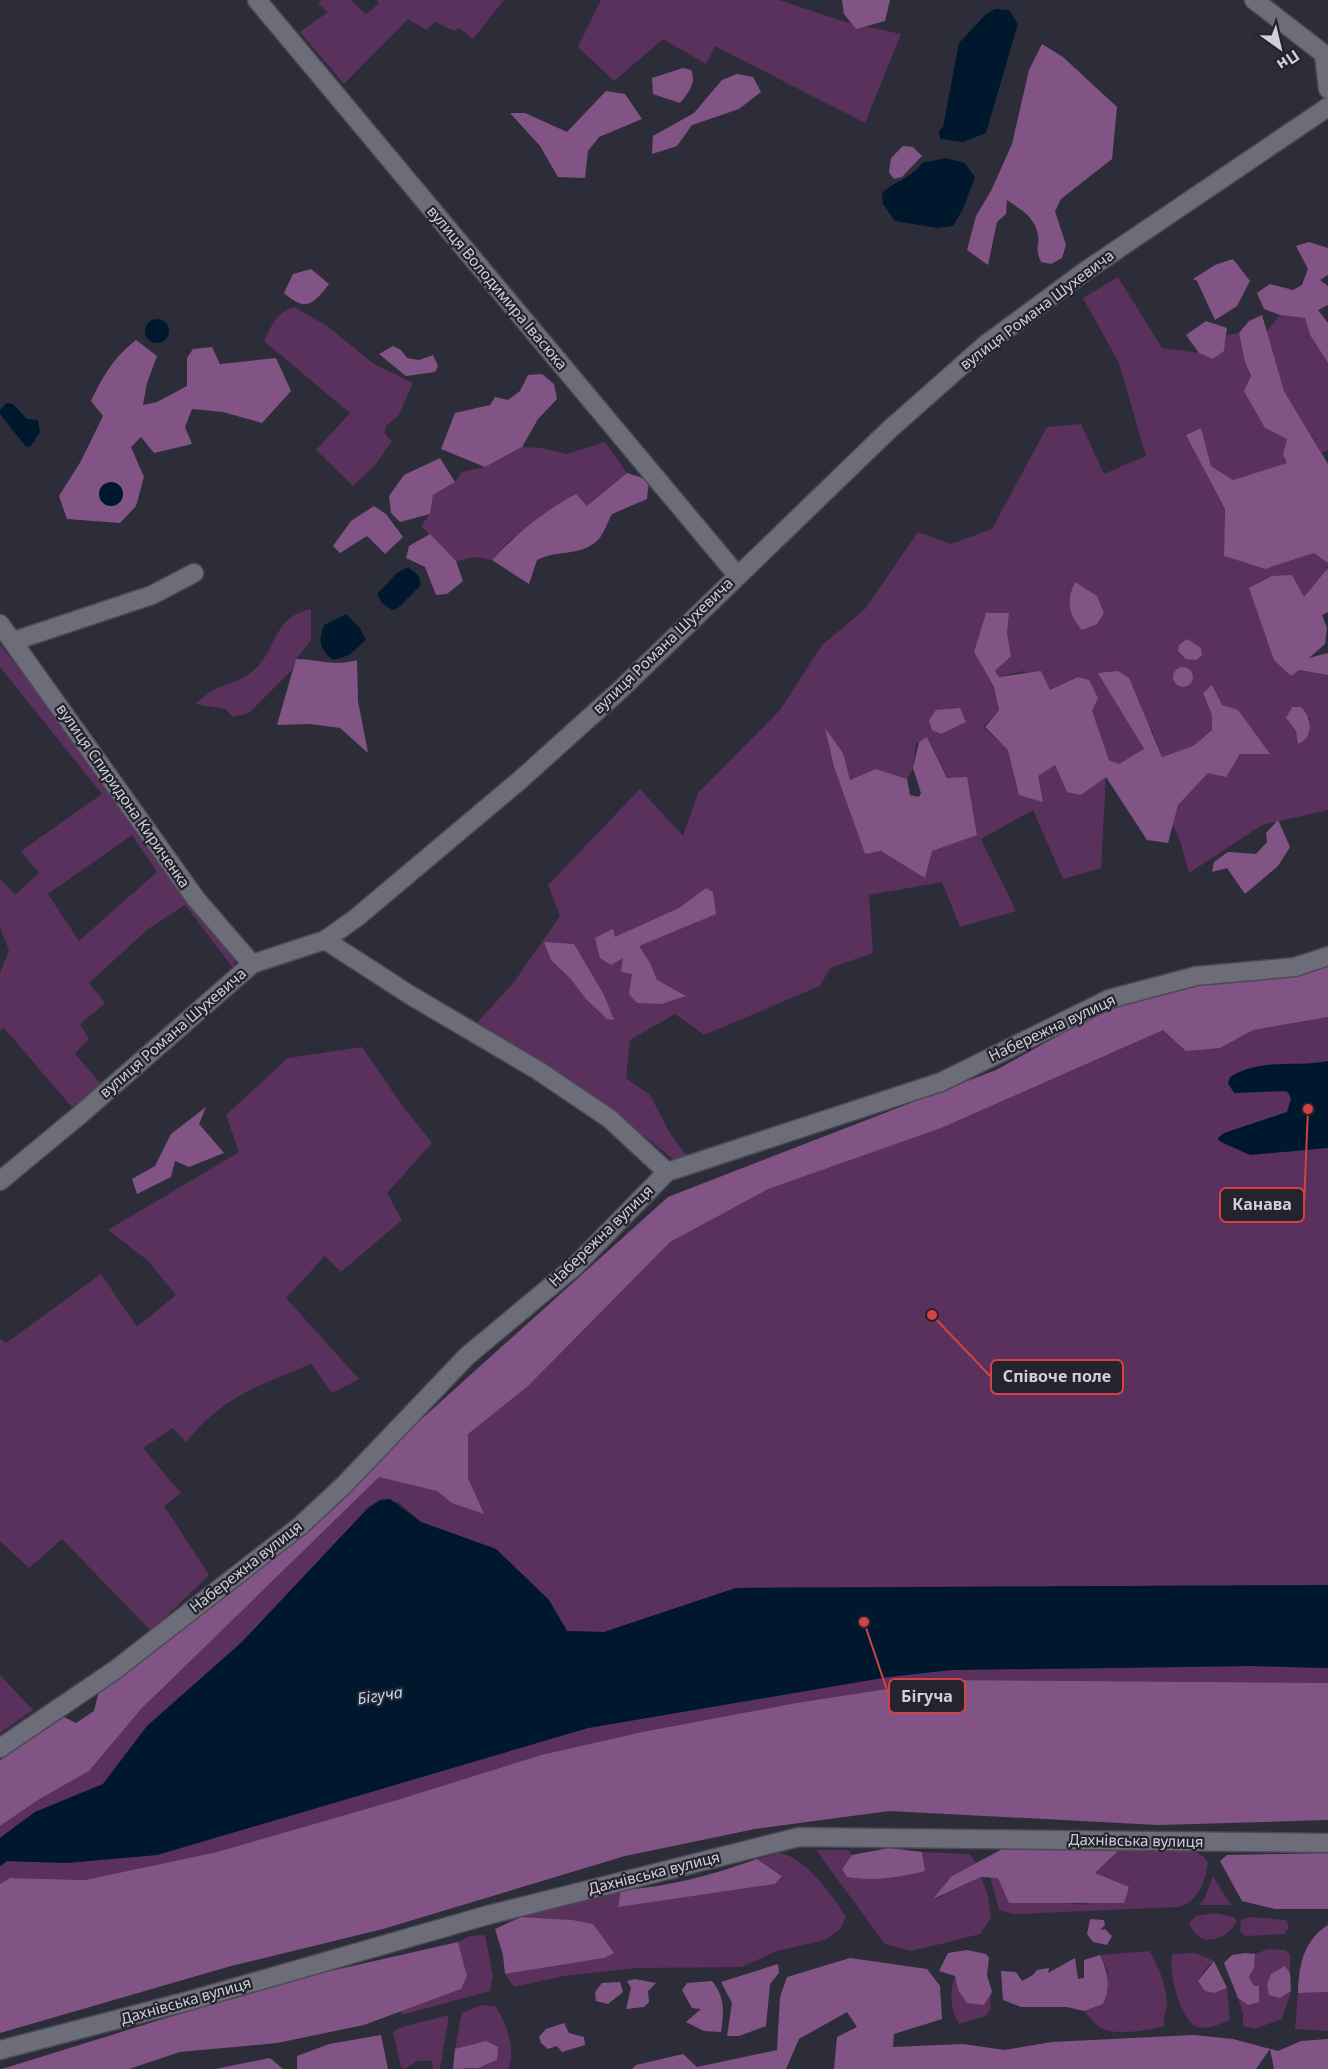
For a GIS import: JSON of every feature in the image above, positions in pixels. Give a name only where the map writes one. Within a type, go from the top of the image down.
[{"type":"street","name":"вулиця Володимира Івасюка","points":[[257,0],[736,575]]},
{"type":"street","points":[[1254,0],[1326,56],[1328,89]]},
{"type":"street","name":"вулиця Романа Шухевича","points":[[0,1181],[82,1113],[252,964],[325,940],[356,918],[519,781],[620,690],[736,575],[890,429],[985,345],[1084,272],[1327,105]]},
{"type":"street","points":[[14,640],[152,595],[194,573]]},
{"type":"street","name":"вулиця Спиридона Кириченка","points":[[0,624],[14,640],[196,899],[252,964]]},
{"type":"street","points":[[325,940],[410,995],[539,1071],[610,1119],[668,1172]]},
{"type":"street","name":"Набережна вулиця","points":[[0,1748],[116,1670],[300,1526],[344,1485],[467,1356],[575,1266],[668,1172],[941,1082],[1109,999],[1196,976],[1295,967],[1328,956]]},
{"type":"street","name":"Дахнівська вулиця","points":[[0,2050],[188,2001],[488,1915],[799,1837],[1328,1843]]},
{"type":"shaded area","points":[[321,0],[351,0],[366,15],[379,3],[377,0],[504,0],[473,39],[459,28],[454,31],[435,22],[426,30],[408,19],[344,84],[300,32],[328,12],[318,3]]},
{"type":"shaded area","points":[[601,0],[779,0],[845,22],[901,34],[865,123],[715,46],[706,64],[663,39],[614,81],[578,47]]},
{"type":"shaded area","points":[[842,0],[890,0],[885,21],[856,29],[844,14]]},
{"type":"shaded area","points":[[1042,44],[1063,57],[1117,107],[1112,159],[1061,199],[1055,211],[1066,245],[1062,258],[1051,264],[1041,262],[1038,253],[1038,235],[1034,223],[1027,214],[1007,200],[1006,214],[997,222],[988,265],[967,250],[976,216],[991,191],[1012,144],[1029,70]]},
{"type":"shaded area","points":[[683,68],[691,70],[693,79],[691,88],[680,103],[653,94],[652,78]]},
{"type":"shaded area","points":[[737,74],[753,77],[761,92],[739,109],[692,125],[677,146],[652,154],[653,136],[694,113],[722,80]]},
{"type":"shaded area","points":[[606,91],[625,94],[642,119],[599,137],[588,151],[585,178],[558,177],[540,146],[510,113],[525,113],[567,132]]},
{"type":"shaded area","points":[[903,146],[913,147],[922,156],[902,177],[894,179],[889,172],[891,158]]},
{"type":"shaded area","points":[[1309,242],[1328,248],[1328,275],[1320,280],[1328,286],[1328,305],[1318,310],[1328,323],[1328,363],[1310,335],[1305,318],[1280,315],[1264,309],[1257,293],[1270,284],[1293,290],[1302,285],[1308,269],[1296,246]]},
{"type":"shaded area","points":[[1233,259],[1250,281],[1237,306],[1215,320],[1197,281],[1193,279],[1215,265]]},
{"type":"shaded area","points":[[311,269],[329,284],[314,301],[309,304],[298,303],[284,293],[293,274]]},
{"type":"shaded area","points":[[1118,277],[1162,348],[1199,353],[1213,359],[1224,351],[1227,335],[1239,333],[1265,428],[1288,439],[1283,454],[1288,463],[1233,480],[1211,466],[1201,428],[1187,435],[1225,509],[1224,556],[1265,569],[1314,553],[1328,563],[1320,580],[1266,633],[1274,660],[1298,670],[1328,675],[1328,810],[1262,825],[1189,873],[1180,841],[1164,807],[1178,804],[1209,772],[1226,776],[1240,754],[1212,686],[1203,693],[1212,715],[1212,730],[1193,746],[1162,757],[1152,730],[1132,729],[1144,750],[1119,764],[1109,760],[1078,677],[1050,690],[1024,671],[999,677],[995,671],[1010,656],[1007,634],[1009,614],[986,613],[974,652],[994,687],[999,710],[983,727],[1038,776],[1055,764],[1067,792],[1106,776],[1101,868],[1063,879],[1033,810],[981,839],[1016,911],[960,927],[942,882],[869,895],[873,953],[830,968],[820,986],[704,1035],[675,1014],[630,1040],[626,1078],[650,1095],[671,1135],[687,1156],[674,1160],[601,1101],[474,1026],[514,982],[560,916],[548,885],[640,789],[683,836],[698,793],[780,710],[822,645],[865,609],[918,532],[951,544],[992,529],[1047,427],[1081,424],[1104,474],[1146,456],[1119,363],[1083,298]],"holes":[[[1286,718],[1310,718],[1299,744],[1296,731]],[[826,730],[843,753],[850,780],[876,769],[907,779],[913,768],[916,744],[927,737],[948,778],[925,877],[881,851],[865,854],[834,767]]]},
{"type":"shaded area","points":[[294,307],[327,326],[374,364],[413,383],[398,416],[386,426],[385,434],[392,441],[375,465],[353,486],[316,450],[350,413],[264,341],[279,316]]},
{"type":"shaded area","points":[[1262,315],[1284,391],[1328,464],[1328,563],[1314,553],[1265,569],[1224,556],[1225,509],[1186,435],[1201,428],[1211,466],[1233,480],[1287,463],[1283,454],[1287,439],[1265,428],[1244,391],[1251,376],[1245,362],[1239,333],[1249,321]]},
{"type":"shaded area","points":[[1280,315],[1305,318],[1310,335],[1328,363],[1328,450],[1322,453],[1284,391],[1266,332]]},
{"type":"shaded area","points":[[1206,321],[1227,328],[1224,351],[1213,359],[1199,353],[1186,335]]},
{"type":"shaded area","points":[[136,340],[157,356],[147,383],[143,405],[157,402],[187,386],[187,358],[193,349],[212,347],[220,364],[276,358],[291,391],[262,423],[223,412],[192,409],[185,427],[192,444],[154,453],[141,437],[131,447],[144,477],[136,506],[120,523],[67,519],[59,496],[81,461],[103,416],[91,401],[100,383],[121,353]]},
{"type":"shaded area","points":[[393,346],[401,350],[407,358],[419,360],[433,355],[438,366],[435,372],[406,376],[379,354]]},
{"type":"shaded area","points":[[542,374],[554,384],[557,399],[538,419],[522,447],[485,467],[441,449],[455,413],[490,405],[495,397],[508,400],[520,391],[528,375]]},
{"type":"shaded area","points":[[605,442],[627,473],[587,506],[561,502],[508,542],[492,560],[476,557],[456,561],[421,526],[430,514],[433,495],[455,482],[462,472],[485,467],[522,447],[541,448],[567,454]]},
{"type":"shaded area","points":[[440,458],[455,482],[433,495],[430,514],[400,522],[391,513],[389,496],[404,475]]},
{"type":"shaded area","points":[[627,473],[649,480],[647,499],[612,514],[601,536],[592,545],[577,551],[537,560],[529,584],[492,560],[521,532],[553,507],[576,494],[587,506]]},
{"type":"shaded area","points":[[374,506],[386,514],[403,537],[385,554],[367,536],[340,553],[333,546],[351,521]]},
{"type":"shaded area","points":[[430,534],[456,561],[463,581],[447,594],[436,595],[425,567],[406,558],[409,546]]},
{"type":"shaded area","points":[[1328,568],[1328,612],[1322,615],[1327,628],[1325,644],[1309,658],[1328,653],[1328,675],[1299,670],[1291,676],[1274,660],[1249,588],[1272,576],[1292,575],[1304,597]]},
{"type":"shaded area","points":[[1075,582],[1097,596],[1104,613],[1097,624],[1082,630],[1071,613],[1070,607],[1070,595]]},
{"type":"shaded area","points":[[311,609],[311,640],[296,659],[292,670],[249,713],[233,717],[225,709],[195,704],[212,691],[245,677],[254,670],[284,624],[299,613]]},
{"type":"shaded area","points":[[986,613],[1009,613],[1007,634],[1011,656],[995,671],[999,677],[1041,671],[1050,690],[1078,677],[1089,680],[1098,698],[1092,711],[1109,760],[1119,764],[1144,749],[1098,673],[1118,671],[1129,678],[1162,757],[1193,746],[1212,730],[1212,715],[1203,693],[1212,685],[1222,705],[1238,710],[1270,754],[1240,754],[1226,777],[1208,773],[1178,805],[1168,843],[1147,840],[1106,777],[1081,795],[1067,792],[1055,765],[1038,776],[1043,802],[1019,795],[1008,750],[985,727],[999,710],[994,687],[974,652]]},
{"type":"shaded area","points":[[1187,639],[1201,648],[1202,655],[1196,660],[1186,659],[1178,651],[1179,645]]},
{"type":"shaded area","points":[[0,644],[118,798],[236,959],[233,968],[185,905],[148,929],[89,983],[105,1003],[80,1024],[89,1039],[75,1054],[101,1084],[72,1107],[4,1028],[0,1031],[0,973],[9,950],[0,928],[0,878],[15,895],[39,873],[21,851],[102,794],[0,667]],"holes":[[[132,835],[157,872],[79,941],[48,894]]]},
{"type":"shaded area","points":[[296,659],[334,663],[357,660],[358,701],[368,753],[340,728],[311,724],[277,725]]},
{"type":"shaded area","points":[[1179,667],[1187,667],[1193,673],[1193,681],[1187,687],[1179,687],[1173,681],[1173,673]]},
{"type":"shaded area","points":[[1292,707],[1301,707],[1305,711],[1310,727],[1307,737],[1298,744],[1296,731],[1286,718]]},
{"type":"shaded area","points":[[960,708],[966,722],[941,734],[932,730],[929,720],[936,710]]},
{"type":"shaded area","points":[[825,728],[843,753],[850,780],[876,769],[907,779],[910,795],[919,797],[921,793],[913,768],[919,742],[927,737],[947,778],[967,777],[977,835],[932,851],[925,878],[881,851],[865,854],[834,767]]},
{"type":"shaded area","points":[[1278,820],[1290,847],[1278,866],[1245,894],[1227,868],[1212,872],[1214,862],[1228,852],[1256,854],[1267,842],[1266,833]]},
{"type":"shaded area","points":[[706,888],[713,892],[716,914],[639,946],[657,980],[686,996],[661,1004],[637,1003],[629,994],[632,974],[621,972],[623,958],[611,965],[600,958],[595,938],[613,929],[615,937],[679,908]]},
{"type":"shaded area","points":[[544,942],[574,944],[604,995],[614,1020],[607,1019],[586,999],[570,978],[551,960]]},
{"type":"shaded area","points":[[1328,961],[1328,1585],[736,1588],[604,1632],[567,1631],[549,1600],[496,1549],[421,1522],[398,1502],[376,1503],[368,1508],[242,1642],[147,1726],[103,1784],[35,1812],[0,1838],[0,1826],[38,1800],[89,1771],[142,1708],[375,1461],[668,1197],[996,1070],[1105,1010],[1237,976],[1262,979]]},
{"type":"shaded area","points":[[1328,961],[1328,1017],[1253,1030],[1220,1048],[1186,1051],[1163,1030],[941,1128],[768,1189],[670,1242],[528,1386],[468,1434],[468,1478],[484,1514],[452,1503],[437,1491],[379,1477],[142,1708],[89,1771],[38,1800],[0,1826],[0,1760],[64,1717],[76,1723],[94,1711],[99,1691],[375,1461],[668,1197],[996,1070],[1105,1010],[1145,996],[1237,976],[1262,979]]},
{"type":"shaded area","points":[[362,1047],[402,1105],[432,1143],[387,1193],[402,1220],[341,1272],[325,1256],[286,1298],[359,1379],[332,1393],[311,1364],[258,1386],[228,1403],[200,1426],[186,1442],[173,1428],[143,1448],[181,1493],[164,1506],[209,1575],[151,1631],[62,1539],[29,1568],[0,1541],[0,1339],[6,1343],[101,1274],[137,1327],[176,1295],[147,1260],[108,1230],[239,1152],[226,1115],[288,1058]]},
{"type":"shaded area","points":[[206,1107],[199,1124],[224,1153],[189,1167],[175,1161],[171,1177],[137,1194],[132,1179],[155,1166],[171,1134]]},
{"type":"shaded area","points":[[1252,1666],[1328,1668],[1328,1683],[945,1680],[796,1703],[642,1732],[541,1755],[397,1800],[217,1852],[85,1880],[10,1878],[0,1884],[0,1866],[7,1861],[66,1863],[157,1855],[588,1728],[888,1677],[951,1670]]},
{"type":"shaded area","points":[[0,1675],[33,1710],[0,1733]]},
{"type":"shaded area","points":[[945,1680],[1328,1683],[1328,1820],[1158,1825],[889,1811],[755,1829],[625,1856],[383,1929],[231,1966],[0,2033],[0,1884],[10,1878],[85,1880],[217,1852],[397,1800],[541,1755],[642,1732],[796,1703]]},
{"type":"shaded area","points":[[1008,1846],[1118,1851],[1095,1873],[1129,1887],[1124,1903],[1009,1903],[998,1878],[981,1877],[933,1899],[952,1876]]},
{"type":"shaded area","points":[[889,1848],[922,1852],[925,1871],[896,1877],[867,1879],[847,1877],[842,1869],[852,1855]]},
{"type":"shaded area","points":[[816,1850],[848,1850],[852,1855],[842,1869],[925,1870],[922,1852],[969,1854],[976,1863],[952,1876],[935,1899],[981,1877],[988,1896],[991,1918],[980,1934],[945,1943],[910,1951],[885,1944]]},
{"type":"shaded area","points":[[1118,1851],[1193,1851],[1203,1856],[1208,1863],[1205,1877],[1199,1891],[1191,1901],[1178,1907],[1014,1914],[999,1910],[990,1877],[998,1877],[1053,1902],[1086,1905],[1095,1873]]},
{"type":"shaded area","points":[[779,1853],[798,1861],[808,1869],[826,1888],[846,1917],[840,1929],[825,1940],[777,1951],[742,1967],[636,1968],[563,1976],[514,1987],[505,1974],[604,1958],[572,1920],[521,1917],[621,1890],[618,1906],[775,1884],[782,1875],[757,1859]]},
{"type":"shaded area","points":[[1328,1853],[1328,1909],[1275,1909],[1242,1901],[1220,1861],[1227,1855]]},
{"type":"shaded area","points":[[757,1859],[782,1876],[775,1884],[618,1907],[621,1890],[690,1879]]},
{"type":"shaded area","points":[[1213,1877],[1231,1905],[1198,1905],[1204,1899]]},
{"type":"shaded area","points":[[1214,1913],[1234,1917],[1237,1922],[1222,1936],[1208,1940],[1202,1939],[1189,1924],[1196,1916]]},
{"type":"shaded area","points":[[521,1917],[572,1920],[593,1924],[614,1953],[604,1958],[505,1974],[503,1955],[495,1929]]},
{"type":"shaded area","points":[[1250,1917],[1286,1920],[1289,1927],[1284,1934],[1246,1936],[1240,1932],[1241,1920]]},
{"type":"shaded area","points":[[1090,1919],[1104,1920],[1105,1925],[1100,1930],[1105,1929],[1112,1936],[1107,1945],[1093,1942],[1087,1934]]},
{"type":"shaded area","points":[[1328,1925],[1328,1992],[1298,1993],[1304,1955],[1313,1938]]},
{"type":"shaded area","points":[[485,1935],[493,1976],[490,1991],[402,2015],[401,2011],[461,1989],[467,1976],[458,1942],[471,1936]]},
{"type":"shaded area","points":[[458,1942],[467,1976],[461,1989],[364,2025],[277,2043],[180,2052],[129,2069],[2,2069],[282,1982]]},
{"type":"shaded area","points":[[1268,1949],[1285,1950],[1290,1954],[1290,1973],[1285,1967],[1280,1998],[1291,1991],[1282,2019],[1254,2029],[1243,2026],[1243,2013],[1238,1998],[1248,2005],[1254,1986],[1249,1977],[1254,1968],[1255,1954]]},
{"type":"shaded area","points":[[967,1950],[986,1954],[989,1958],[987,1975],[992,1992],[984,2005],[967,2003],[958,1990],[955,1976],[939,1971],[948,1953]]},
{"type":"shaded area","points":[[1149,1951],[1165,1989],[1167,2002],[1165,2026],[1128,2032],[1106,2030],[1100,2027],[1084,2011],[1103,2004],[1108,1971],[1100,1955]]},
{"type":"shaded area","points":[[1196,1953],[1214,1961],[1206,1968],[1198,1981],[1214,1993],[1227,1988],[1230,2020],[1210,2027],[1201,2028],[1191,2023],[1181,2005],[1173,1981],[1171,1961],[1173,1954]]},
{"type":"shaded area","points":[[1255,1954],[1254,1968],[1249,1977],[1254,1986],[1259,1986],[1259,2002],[1248,2005],[1238,1998],[1224,1963],[1232,1955]]},
{"type":"shaded area","points":[[1100,1955],[1108,1979],[1103,2004],[1084,2011],[1067,2007],[1021,2007],[1003,2000],[1001,1971],[1016,1972],[1022,1981],[1037,1970],[1049,1968],[1048,1973],[1075,1958],[1078,1979],[1084,1978],[1084,1960]]},
{"type":"shaded area","points":[[850,1958],[927,1969],[940,1986],[942,2019],[894,2034],[893,2047],[963,2044],[1004,2050],[1052,2042],[1193,2035],[1233,2039],[1278,2051],[1301,2041],[1328,2039],[1328,2069],[1274,2069],[1270,2049],[1256,2069],[834,2069],[837,2037],[857,2027],[847,2012],[799,2039],[786,2069],[632,2069],[636,2065],[683,2054],[697,2067],[777,2050],[780,1997],[787,1977]]},
{"type":"shaded area","points":[[1214,1961],[1227,1988],[1214,1993],[1205,1991],[1198,1981]]},
{"type":"shaded area","points":[[778,1964],[779,1973],[770,1984],[766,2026],[739,2036],[727,2036],[732,2003],[721,1982]]},
{"type":"shaded area","points":[[1285,1966],[1290,1973],[1291,1991],[1280,1998],[1269,1995],[1267,1985],[1271,1974]]},
{"type":"shaded area","points":[[955,1976],[958,1990],[984,2005],[990,1995],[991,2008],[986,2016],[959,2024],[951,2000]]},
{"type":"shaded area","points":[[635,1979],[656,1983],[648,1991],[649,2002],[644,2007],[626,2009],[631,1988],[627,1981]]},
{"type":"shaded area","points":[[712,1981],[719,1993],[722,2005],[721,2032],[704,2031],[686,2022],[701,2009],[692,2008],[682,1990],[687,1983]]},
{"type":"shaded area","points":[[620,1982],[623,1992],[608,2004],[596,2001],[595,1992],[602,1983]]},
{"type":"shaded area","points":[[1328,1992],[1328,2031],[1295,2029],[1298,1993]]},
{"type":"shaded area","points":[[482,2005],[495,2006],[503,2020],[511,2045],[508,2069],[472,2069],[497,2060],[455,2049],[462,2013]]},
{"type":"shaded area","points":[[449,2015],[440,2069],[433,2069],[432,2061],[417,2061],[405,2069],[401,2067],[393,2032],[402,2027]]},
{"type":"shaded area","points":[[564,2023],[569,2033],[584,2037],[585,2045],[562,2052],[557,2046],[548,2049],[541,2043],[539,2037],[546,2029]]},
{"type":"shaded area","points":[[381,2035],[388,2069],[297,2069],[297,2056],[329,2044]]},
{"type":"shaded area","points":[[486,2041],[498,2047],[497,2060],[478,2068],[453,2069],[455,2049]]},
{"type":"shaded area","points":[[270,2058],[283,2069],[215,2069]]},
{"type":"water","points":[[995,9],[1009,10],[1018,24],[986,133],[963,142],[940,139],[939,131],[943,127],[959,43],[986,14]]},
{"type":"water","points":[[946,158],[965,163],[975,177],[963,209],[953,226],[937,228],[895,221],[883,204],[882,193],[922,163]]},
{"type":"water","points":[[157,319],[165,323],[169,331],[165,339],[157,343],[149,339],[145,331],[149,323]]},
{"type":"water","points":[[7,403],[13,404],[27,419],[38,420],[40,432],[31,446],[26,447],[0,414],[0,410]]},
{"type":"water","points":[[111,482],[119,486],[123,494],[119,502],[111,506],[103,502],[99,494],[103,486]]},
{"type":"water","points":[[408,567],[418,575],[421,585],[398,608],[392,610],[382,603],[377,594],[398,572]]},
{"type":"water","points":[[346,614],[360,628],[366,640],[349,655],[333,660],[322,648],[322,631],[324,625]]},
{"type":"water","points":[[1328,1061],[1328,1148],[1250,1155],[1219,1141],[1218,1138],[1224,1133],[1287,1112],[1291,1099],[1288,1092],[1284,1091],[1234,1093],[1228,1083],[1230,1077],[1254,1067],[1266,1065]]},
{"type":"water","points":[[390,1499],[421,1522],[496,1549],[549,1600],[567,1631],[604,1632],[736,1588],[1328,1585],[1328,1668],[1252,1666],[951,1670],[888,1677],[588,1728],[157,1855],[66,1863],[7,1861],[0,1866],[0,1838],[35,1812],[103,1784],[147,1726],[242,1642],[368,1508],[380,1500]]},
{"type":"place","name":"Канава","points":[[1308,1109]]},
{"type":"place","name":"Співоче поле","points":[[932,1315]]},
{"type":"place","name":"Бігуча","points":[[864,1622]]}]
